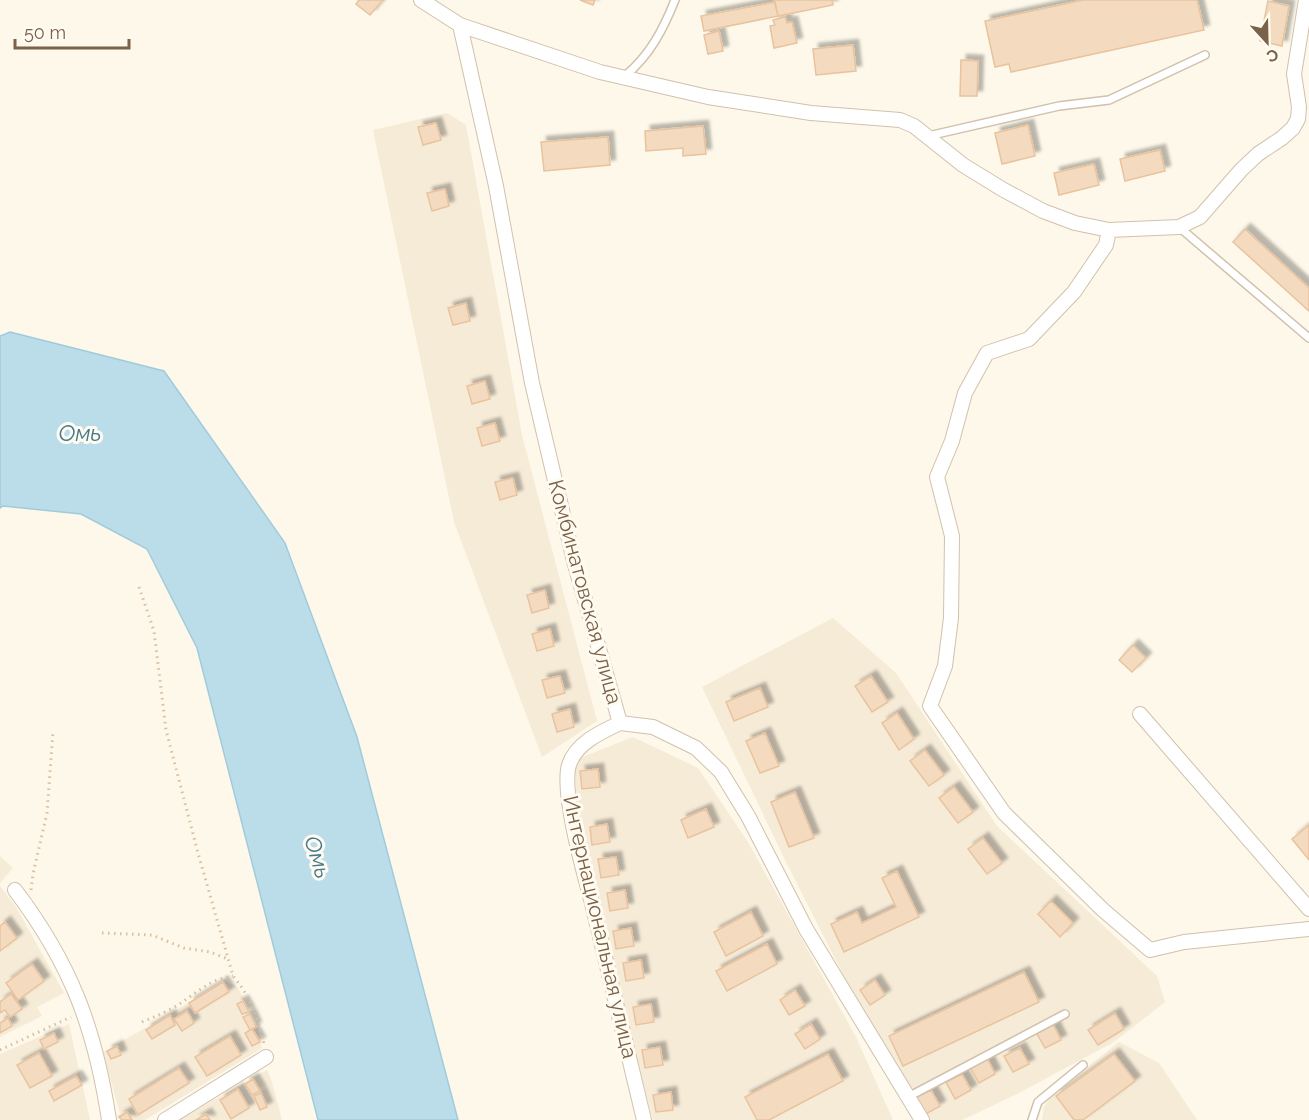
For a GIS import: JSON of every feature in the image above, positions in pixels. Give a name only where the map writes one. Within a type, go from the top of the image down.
[{"type":"street","points":[[421,0],[460,25],[623,78],[708,97],[811,113],[900,120],[914,126],[963,165],[1043,211],[1075,223],[1109,230],[1179,227],[1200,217],[1241,170],[1293,128],[1298,119],[1299,107],[1294,74],[1306,0]]},
{"type":"street","name":"Комбинатовская улица","points":[[460,25],[496,186],[532,383],[574,561],[620,723],[653,727],[696,748],[721,772],[748,816],[806,929],[922,1120]]},
{"type":"street","points":[[1109,230],[1106,245],[1074,292],[1029,339],[987,353],[965,393],[952,441],[937,477],[952,536],[951,618],[945,666],[930,706],[1004,813],[1095,902],[1149,950],[1184,942],[1309,929]]},
{"type":"street","points":[[1140,714],[1309,909]]},
{"type":"street","name":"Интернациональная улица","points":[[620,723],[582,744],[569,765],[568,795],[579,852],[645,1120]]},
{"type":"street","points":[[15,890],[41,925],[69,976],[96,1049],[109,1120]]},
{"type":"street","points":[[165,1120],[266,1057]]},
{"type":"lane","points":[[623,78],[654,46],[675,0]]},
{"type":"lane","points":[[928,136],[1059,106],[1108,100],[1205,55]]},
{"type":"lane","points":[[1179,227],[1309,338]]},
{"type":"lane","points":[[908,1097],[1065,1014]]},
{"type":"lane","points":[[1032,1120],[1038,1102],[1083,1065]]},
{"type":"path","points":[[138,587],[154,631],[166,729],[228,959],[233,976],[246,991],[257,1019],[266,1057]]},
{"type":"path","points":[[30,910],[33,874],[48,813],[53,731]]},
{"type":"path","points":[[102,933],[152,935],[184,948],[210,952],[228,959]]},
{"type":"path","points":[[142,1022],[170,1010],[203,987],[223,977],[233,976]]},
{"type":"path","points":[[0,1050],[83,1011]]},
{"type":"shaded area","points":[[447,113],[466,125],[522,435],[597,721],[542,757],[454,522],[373,130]]},
{"type":"shaded area","points":[[833,618],[896,673],[997,826],[1157,976],[1165,1002],[1114,1042],[1015,1095],[962,1120],[926,1120],[855,998],[787,864],[702,687]]},
{"type":"shaded area","points":[[633,737],[698,768],[748,842],[856,1037],[893,1120],[653,1120],[612,964],[576,800],[575,760]]},
{"type":"shaded area","points":[[0,856],[13,868],[0,883]]},
{"type":"shaded area","points":[[0,886],[16,907],[64,993],[37,1007],[42,1016],[0,1037]]},
{"type":"shaded area","points":[[224,980],[237,987],[245,1000],[257,1027],[262,1048],[145,1120],[120,1120],[117,1116],[120,1114],[103,1052]]},
{"type":"shaded area","points":[[69,1024],[90,1120],[0,1120],[0,1054]]},
{"type":"shaded area","points":[[1119,1042],[1159,1063],[1197,1120],[1042,1120],[1044,1107],[1052,1095]]},
{"type":"shaded area","points":[[267,1070],[282,1120],[178,1120]]},
{"type":"water","name":"Омь","points":[[10,332],[164,371],[285,543],[357,737],[458,1120],[318,1120],[197,648],[147,549],[81,514],[3,506],[0,508],[0,336]]},
{"type":"building","points":[[359,0],[382,1],[370,15],[356,4]]},
{"type":"building","points":[[580,0],[595,0],[593,5]]},
{"type":"building","points":[[774,0],[832,0],[833,5],[778,16]]},
{"type":"building","points":[[1083,0],[1197,0],[1204,30],[1011,72],[1009,64],[995,67],[985,21]]},
{"type":"building","points":[[1268,1],[1289,6],[1282,46],[1260,41]]},
{"type":"building","points":[[775,2],[778,16],[704,31],[701,16]]},
{"type":"building","points":[[785,17],[787,23],[792,22],[797,43],[774,48],[770,26],[775,25],[773,20]]},
{"type":"building","points":[[719,31],[723,51],[708,54],[704,35]]},
{"type":"building","points":[[853,45],[856,71],[816,75],[813,49]]},
{"type":"building","points":[[961,60],[978,61],[977,96],[960,96]]},
{"type":"building","points":[[436,123],[441,140],[423,145],[418,127]]},
{"type":"building","points":[[1028,125],[1035,156],[1002,164],[995,133]]},
{"type":"building","points":[[703,126],[706,154],[683,156],[683,148],[646,151],[645,131]]},
{"type":"building","points":[[608,137],[610,165],[544,171],[541,142]]},
{"type":"building","points":[[1160,150],[1165,171],[1125,181],[1120,159]]},
{"type":"building","points":[[1094,164],[1099,185],[1059,195],[1054,173]]},
{"type":"building","points":[[445,189],[449,206],[432,211],[427,193]]},
{"type":"building","points":[[1245,229],[1309,288],[1309,311],[1233,242]]},
{"type":"building","points":[[466,303],[470,321],[453,325],[448,308]]},
{"type":"building","points":[[485,381],[490,399],[472,404],[467,386]]},
{"type":"building","points":[[495,423],[500,441],[482,446],[477,428]]},
{"type":"building","points":[[513,478],[517,495],[500,500],[495,482]]},
{"type":"building","points":[[545,590],[549,608],[532,613],[527,595]]},
{"type":"building","points":[[550,629],[554,646],[537,651],[532,634]]},
{"type":"building","points":[[1133,645],[1146,658],[1132,672],[1119,660]]},
{"type":"building","points":[[560,676],[565,693],[547,698],[542,680]]},
{"type":"building","points":[[871,676],[888,702],[872,712],[855,686]]},
{"type":"building","points":[[760,688],[768,707],[734,721],[726,702]]},
{"type":"building","points":[[570,709],[574,727],[557,732],[552,714]]},
{"type":"building","points":[[897,713],[914,739],[899,750],[882,723]]},
{"type":"building","points":[[765,733],[779,766],[760,773],[746,741]]},
{"type":"building","points":[[925,750],[944,775],[929,786],[910,761]]},
{"type":"building","points":[[598,769],[600,787],[582,789],[580,771]]},
{"type":"building","points":[[954,787],[973,812],[958,823],[939,798]]},
{"type":"building","points":[[795,792],[814,838],[789,847],[771,802]]},
{"type":"building","points":[[706,809],[714,827],[688,838],[681,820]]},
{"type":"building","points":[[607,824],[610,842],[592,845],[590,827]]},
{"type":"building","points":[[1309,825],[1309,860],[1292,839]]},
{"type":"building","points":[[983,838],[1002,863],[987,874],[968,849]]},
{"type":"building","points":[[616,857],[619,875],[601,878],[598,859]]},
{"type":"building","points":[[897,871],[919,917],[844,952],[831,924],[857,912],[862,923],[896,907],[882,878]]},
{"type":"building","points":[[625,890],[628,908],[610,911],[607,893]]},
{"type":"building","points":[[1051,901],[1073,923],[1060,937],[1038,914]]},
{"type":"building","points":[[751,912],[763,936],[726,956],[714,932]]},
{"type":"building","points":[[5,922],[17,938],[0,951],[0,926]]},
{"type":"building","points":[[631,928],[634,946],[616,949],[613,931]]},
{"type":"building","points":[[767,944],[777,964],[727,991],[716,971]]},
{"type":"building","points":[[641,960],[644,978],[626,981],[623,963]]},
{"type":"building","points":[[32,964],[44,981],[18,1000],[6,983]]},
{"type":"building","points":[[1024,972],[1039,1002],[903,1066],[889,1036]]},
{"type":"building","points":[[875,980],[885,995],[870,1005],[860,990]]},
{"type":"building","points":[[223,982],[229,992],[195,1013],[189,1003]]},
{"type":"building","points":[[795,990],[805,1006],[789,1015],[780,1000]]},
{"type":"building","points":[[11,994],[22,1009],[10,1017],[5,1010],[0,1013],[0,1002]]},
{"type":"building","points":[[243,1001],[249,1012],[242,1014],[237,1004]]},
{"type":"building","points":[[651,1004],[654,1022],[636,1025],[633,1007]]},
{"type":"building","points":[[187,1011],[194,1023],[182,1031],[174,1019]]},
{"type":"building","points":[[1115,1013],[1124,1029],[1098,1045],[1088,1030]]},
{"type":"building","points":[[250,1014],[256,1027],[250,1030],[243,1017]]},
{"type":"building","points":[[170,1015],[175,1025],[152,1039],[146,1030]]},
{"type":"building","points":[[8,1018],[12,1026],[0,1033],[0,1023]]},
{"type":"building","points":[[811,1024],[820,1039],[805,1049],[795,1034]]},
{"type":"building","points":[[1053,1024],[1061,1040],[1045,1048],[1036,1032]]},
{"type":"building","points":[[252,1029],[260,1042],[252,1046],[245,1033]]},
{"type":"building","points":[[54,1033],[58,1042],[44,1049],[40,1040]]},
{"type":"building","points":[[230,1036],[241,1055],[207,1076],[195,1057]]},
{"type":"building","points":[[117,1046],[121,1055],[111,1059],[107,1051]]},
{"type":"building","points":[[660,1047],[663,1065],[645,1068],[642,1050]]},
{"type":"building","points":[[1020,1048],[1029,1064],[1013,1072],[1004,1056]]},
{"type":"building","points":[[39,1053],[52,1076],[30,1088],[17,1065]]},
{"type":"building","points":[[828,1054],[843,1081],[769,1120],[757,1120],[745,1097]]},
{"type":"building","points":[[1114,1054],[1135,1081],[1083,1120],[1074,1120],[1056,1096]]},
{"type":"building","points":[[987,1058],[995,1074],[979,1083],[970,1067]]},
{"type":"building","points":[[179,1068],[189,1083],[138,1115],[129,1099]]},
{"type":"building","points":[[962,1074],[971,1090],[955,1099],[946,1082]]},
{"type":"building","points":[[76,1076],[82,1085],[54,1101],[49,1091]]},
{"type":"building","points":[[253,1079],[260,1091],[252,1095],[245,1084]]},
{"type":"building","points":[[238,1089],[249,1108],[231,1119],[220,1100]]},
{"type":"building","points":[[931,1090],[940,1106],[924,1115],[915,1098]]},
{"type":"building","points":[[671,1092],[673,1110],[656,1112],[653,1095]]},
{"type":"building","points":[[261,1093],[267,1107],[260,1110],[254,1096]]},
{"type":"building","points":[[127,1112],[132,1120],[122,1120],[119,1117]]},
{"type":"building","points":[[206,1114],[210,1120],[196,1120]]}]
